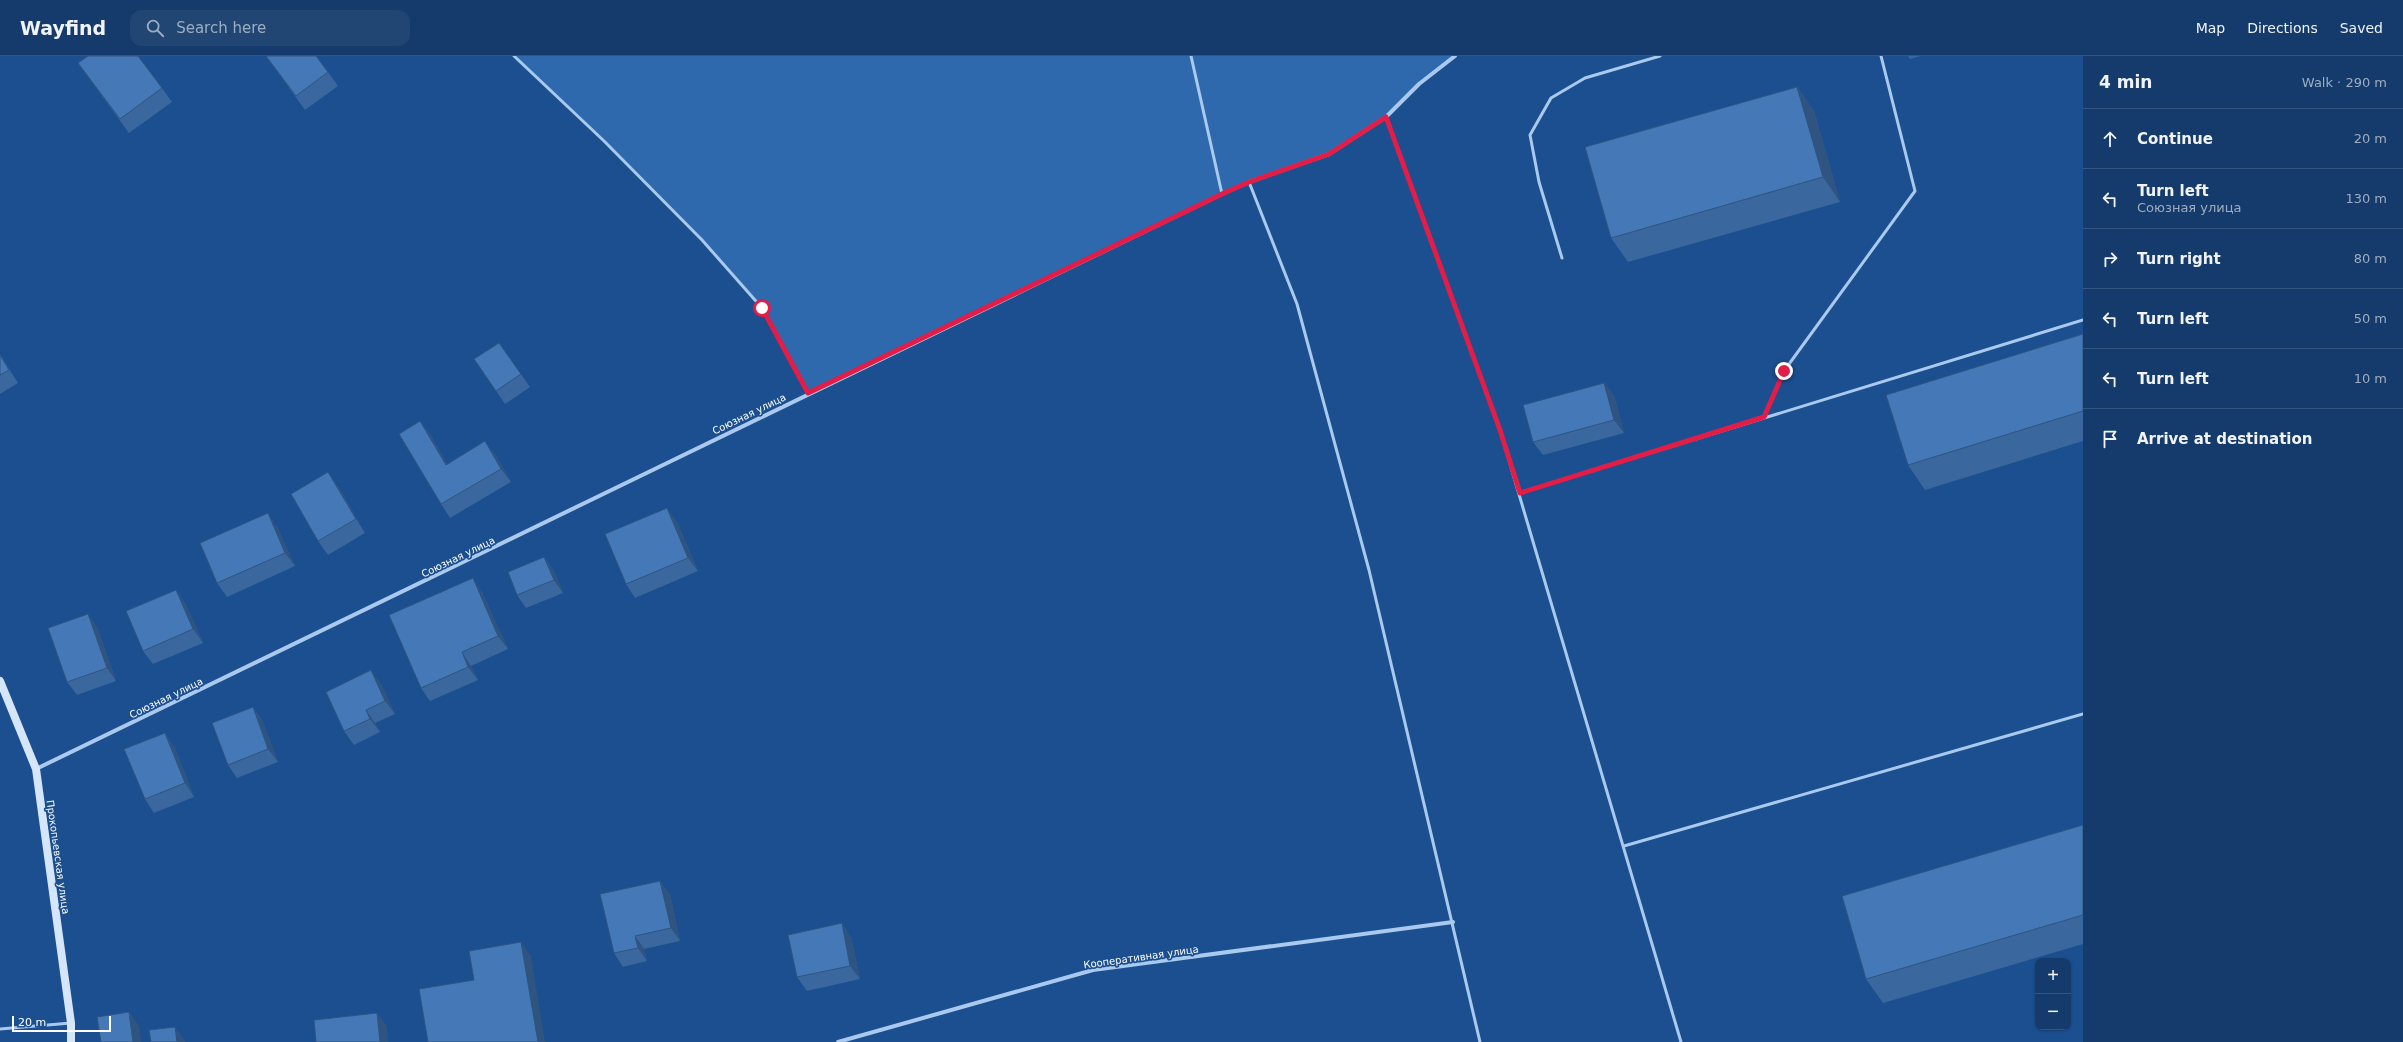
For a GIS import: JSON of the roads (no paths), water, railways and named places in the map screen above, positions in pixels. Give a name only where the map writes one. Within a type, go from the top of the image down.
[{"type":"main road","name":"Прокопьевская улица","points":[[0,681],[36,769],[71,1024],[71,1042]]},
{"type":"street","name":"Союзная улица","points":[[36,769],[492,550],[808,393],[1222,194],[1249,182],[1329,154],[1386,117],[1419,84],[1455,56]]},
{"type":"street","name":"Кооперативная улица","points":[[838,1042],[1093,970],[1453,922]]},
{"type":"lane","points":[[514,56],[604,141],[702,240],[762,308],[808,393]]},
{"type":"lane","points":[[1191,56],[1222,194]]},
{"type":"lane","points":[[1562,258],[1539,182],[1530,135],[1552,98],[1585,78],[1660,56]]},
{"type":"lane","points":[[1764,417],[1784,371],[1915,191],[1881,56]]},
{"type":"lane","points":[[1386,117],[1500,430],[1520,493],[1682,1042]]},
{"type":"lane","points":[[1249,182],[1299,311],[1368,570],[1453,922],[1480,1042]]},
{"type":"lane","points":[[1520,493],[2083,320]]},
{"type":"lane","points":[[1624,846],[2083,714]]},
{"type":"lane","points":[[0,1029],[71,1024]]}]
